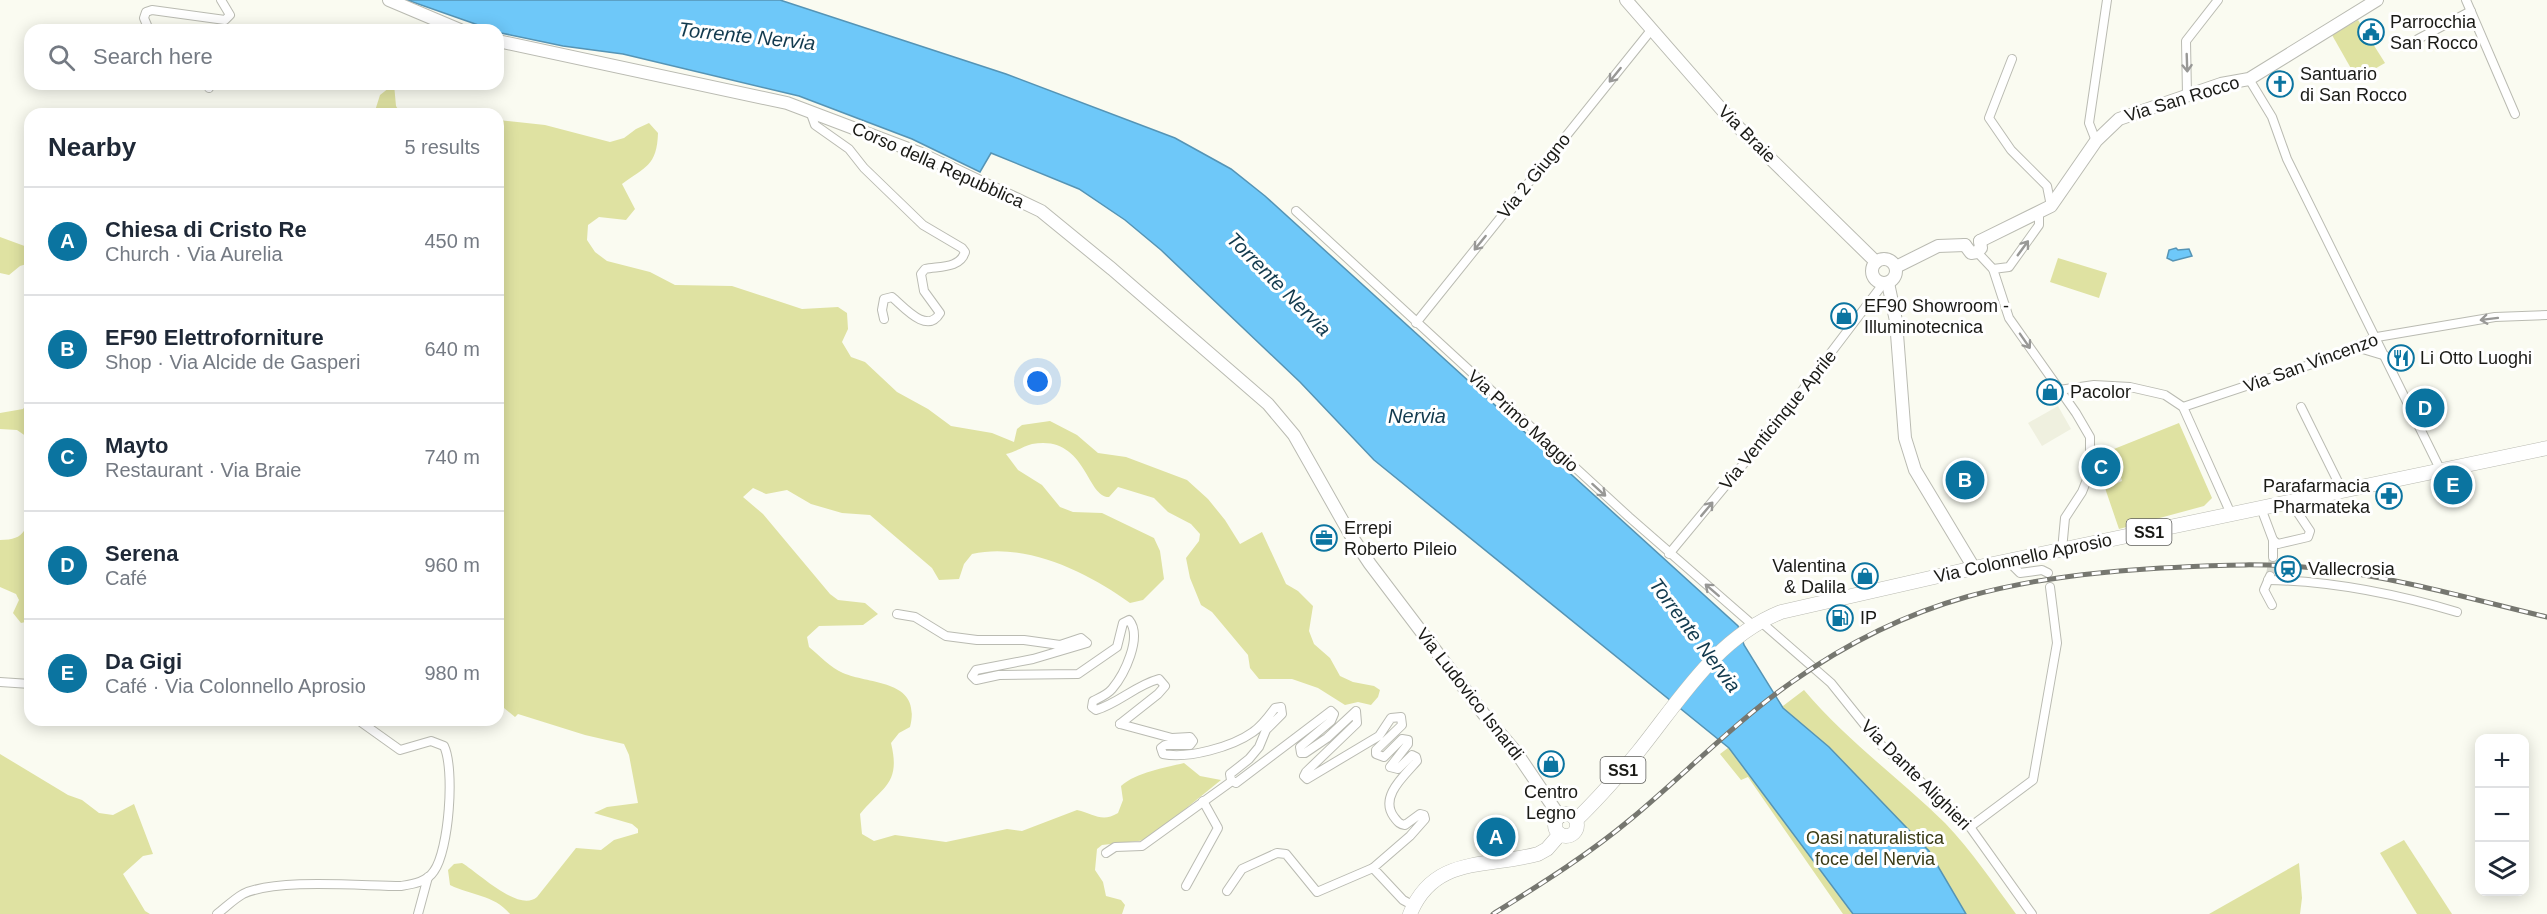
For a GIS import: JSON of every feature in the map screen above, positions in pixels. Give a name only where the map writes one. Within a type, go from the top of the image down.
[{"type":"main road","points":[[389,0],[446,24]]},
{"type":"main road","name":"Via Braie","points":[[1626,0],[1730,119],[1876,262]]},
{"type":"main road","name":"Via San Rocco","points":[[1979,247],[2051,206],[2096,141],[2119,119],[2187,95],[2249,78],[2377,0]]},
{"type":"main road","name":"Corso della Repubblica","points":[[504,43],[722,88],[810,111],[919,153],[1041,211],[1112,268],[1275,412],[1294,435],[1350,534],[1393,594]]},
{"type":"main road","points":[[1896,267],[1938,246],[1965,245],[1968,251],[1979,247]]},
{"type":"main road","points":[[1896,267],[1888,259],[1876,262],[1872,275],[1885,284],[1896,321],[1905,438],[1915,470],[1974,568]]},
{"type":"main road","points":[[1885,284],[1894,280],[1896,267]]},
{"type":"main road","name":"Via Colonnello Aprosio","points":[[1755,625],[1804,605],[2547,448]]},
{"type":"main road","name":"Via Ludovico Isnardi","points":[[1393,594],[1548,795],[1568,817]]},
{"type":"main road","name":"SS1","points":[[1412,910],[1428,885],[1446,871],[1538,854],[1547,849],[1560,834],[1567,836],[1574,834],[1577,828],[1568,817],[1604,793],[1665,716],[1722,650],[1755,625]]},
{"type":"street","points":[[147,24],[144,18],[146,12],[152,10],[225,20],[230,15],[220,0]]},
{"type":"street","points":[[2096,141],[2089,123],[2107,0]]},
{"type":"street","points":[[2187,95],[2186,41],[2218,0]]},
{"type":"street","points":[[2466,0],[2515,114]]},
{"type":"street","points":[[2418,39],[2471,11]]},
{"type":"street","name":"Via 2 Giugno","points":[[1416,323],[1652,29]]},
{"type":"street","points":[[2012,58],[1989,118],[2011,150],[2047,186],[2051,206]]},
{"type":"street","points":[[2249,78],[2272,117],[2287,159],[2377,337],[2441,471]]},
{"type":"street","points":[[810,111],[815,125],[849,149],[864,168],[923,225],[965,252],[958,261],[945,267],[925,269],[921,274],[924,291],[940,313],[936,319],[930,321],[917,318],[892,297],[884,299],[882,310],[884,319]]},
{"type":"street","name":"Via Primo Maggio","points":[[1296,211],[1670,554],[1755,625]]},
{"type":"street","points":[[1993,269],[2009,267],[2039,225],[2039,213]]},
{"type":"street","points":[[1979,247],[1993,269],[2009,318],[2090,437],[2091,472],[2063,527],[2062,550]]},
{"type":"street","name":"Via Venticinque Aprile","points":[[1670,554],[1779,421],[1885,284]]},
{"type":"street","name":"Via San Vincenzo","points":[[2183,406],[2315,363],[2377,337],[2495,317],[2547,315]]},
{"type":"street","points":[[2355,347],[2386,356]]},
{"type":"street","points":[[2059,390],[2094,385],[2139,388],[2165,396],[2183,406],[2231,514]]},
{"type":"street","points":[[2301,407],[2343,492]]},
{"type":"street","points":[[2272,540],[2278,543],[2308,537],[2310,531],[2298,513],[2296,502]]},
{"type":"street","points":[[2261,508],[2272,540],[2273,557]]},
{"type":"street","points":[[2008,561],[2020,573],[2042,570],[2048,573]]},
{"type":"street","points":[[2272,605],[2264,590],[2269,578],[2306,580],[2376,592],[2457,612]]},
{"type":"street","points":[[1970,826],[2033,780],[2057,642],[2050,587]]},
{"type":"street","points":[[897,614],[915,617],[946,636],[977,640],[1024,640],[1052,645],[1082,638],[1087,643],[1033,659],[976,670],[972,676],[976,680],[999,675],[1078,674],[1117,647],[1123,623],[1129,620],[1135,631],[1134,639],[1121,676],[1111,691],[1093,701],[1092,707],[1096,710],[1110,706],[1146,682],[1162,680],[1164,687],[1158,694],[1120,724],[1172,738],[1190,737],[1193,740],[1190,745],[1163,745],[1161,750],[1163,754],[1180,756],[1206,752],[1253,733],[1275,708],[1282,708],[1282,714],[1266,730],[1259,747],[1232,773],[1232,781]]},
{"type":"street","name":"Via Dante Alighieri","points":[[1755,625],[1831,683],[1880,744],[1970,826],[2031,914]]},
{"type":"street","points":[[0,682],[24,684]]},
{"type":"street","points":[[1106,853],[1115,847],[1142,846],[1232,781],[1239,782],[1330,711],[1334,714],[1331,721],[1300,747],[1301,753],[1305,753],[1335,732],[1356,711],[1357,723],[1306,772],[1304,776],[1307,779],[1379,736],[1391,718],[1401,717],[1402,725],[1376,750],[1376,754],[1384,757],[1402,739],[1408,740],[1407,746],[1390,767],[1398,769],[1412,755],[1416,757],[1417,761],[1394,788],[1388,803],[1390,811],[1400,824],[1405,825],[1420,814],[1425,818],[1410,836],[1373,868],[1317,892],[1286,854],[1276,853],[1242,869],[1227,891]]},
{"type":"street","points":[[217,914],[243,894],[260,890],[287,887],[401,886],[428,877],[435,870],[443,845],[449,791],[448,754],[438,742],[419,744],[400,750],[366,726]]},
{"type":"street","points":[[1186,886],[1218,828],[1203,801]]},
{"type":"street","points":[[1373,868],[1412,910]]},
{"type":"street","points":[[418,914],[428,877]]},
{"type":"shaded area","points":[[2058,406],[2071,429],[2042,446],[2028,423]]},
{"type":"green space","points":[[2358,20],[2385,63],[2357,79],[2332,35]]},
{"type":"green space","points":[[386,90],[395,90],[397,108],[376,108],[380,95]]},
{"type":"green space","points":[[504,121],[545,125],[610,142],[624,138],[649,123],[658,133],[652,159],[643,169],[622,184],[635,209],[626,220],[599,217],[588,225],[587,240],[595,252],[607,261],[650,272],[675,285],[732,286],[802,309],[838,307],[847,313],[848,329],[842,342],[851,357],[865,362],[897,392],[928,409],[951,426],[992,433],[1014,442],[1017,429],[1022,425],[1050,421],[1077,435],[1098,453],[1126,457],[1187,480],[1208,499],[1240,544],[1262,532],[1286,584],[1298,591],[1313,606],[1309,631],[1314,644],[1330,658],[1340,676],[1380,690],[1378,697],[1371,705],[1358,702],[1345,705],[1318,688],[1292,679],[1259,679],[1250,668],[1248,655],[1212,612],[1201,605],[1190,578],[1186,558],[1199,541],[1200,534],[1191,524],[1168,512],[1154,498],[1118,487],[1109,497],[1101,494],[1074,456],[1064,448],[1050,443],[1032,444],[1006,454],[1018,470],[1042,485],[1060,507],[1073,512],[1102,513],[1154,538],[1160,551],[1164,579],[1143,600],[1130,603],[1095,581],[1055,562],[1013,552],[993,551],[972,554],[964,564],[959,579],[939,580],[932,568],[870,515],[842,513],[811,504],[787,490],[766,494],[753,488],[743,497],[763,514],[830,594],[838,600],[865,603],[878,614],[863,625],[819,626],[807,637],[809,647],[839,671],[892,686],[909,700],[912,711],[910,727],[899,733],[891,743],[894,767],[892,776],[883,790],[860,814],[862,834],[874,841],[895,835],[946,842],[1007,829],[1022,831],[1077,810],[1102,818],[1112,816],[1118,813],[1123,800],[1121,786],[1127,781],[1151,771],[1184,763],[1200,776],[1221,780],[1147,840],[1102,845],[1097,849],[1095,870],[1103,882],[1106,896],[1121,900],[1125,905],[1122,914],[510,914],[489,899],[450,885],[448,870],[454,864],[462,863],[499,890],[520,900],[529,901],[537,897],[576,848],[601,850],[614,840],[638,833],[638,829],[632,824],[594,813],[607,807],[638,803],[629,755],[624,744],[585,735],[518,714],[515,717],[504,708]]},
{"type":"green space","points":[[0,237],[24,246],[24,265],[9,275],[0,273]]},
{"type":"green space","points":[[2058,258],[2107,273],[2099,298],[2050,282]]},
{"type":"green space","points":[[23,409],[24,435],[17,430],[0,429],[0,413]]},
{"type":"green space","points":[[2179,423],[2212,498],[2204,506],[2119,529],[2105,488],[2122,481],[2114,449]]},
{"type":"green space","points":[[24,531],[24,622],[21,623],[13,613],[19,600],[16,594],[0,587],[0,540],[16,538]]},
{"type":"green space","name":"Oasi naturalistica foce del Nervia","points":[[1804,690],[1837,726],[1945,823],[2016,914],[1843,914],[1748,777],[1741,780],[1720,754]]},
{"type":"green space","points":[[0,754],[68,795],[82,800],[99,813],[113,815],[134,804],[153,854],[143,856],[123,874],[145,911],[150,914],[0,914]]},
{"type":"green space","points":[[2404,840],[2452,914],[2417,914],[2380,853]]},
{"type":"green space","points":[[2299,863],[2302,898],[2300,914],[2209,914]]},
{"type":"water","name":"Nervia","points":[[407,0],[780,0],[1006,74],[1175,138],[1231,169],[1265,196],[1738,626],[1744,645],[1783,708],[1829,747],[1929,851],[1966,914],[1853,914],[1729,748],[1374,460],[1300,382],[1161,250],[1125,220],[1079,189],[991,153],[980,172],[912,139],[799,96],[623,54],[563,46],[504,34],[504,24],[475,24]]},
{"type":"water","points":[[2176,248],[2178,250],[2189,249],[2192,256],[2173,261],[2167,258],[2169,250]]},
{"type":"tunnel","points":[[2270,575],[2273,557]]},
{"type":"railway","points":[[1493,914],[1564,869],[1615,832],[1771,697],[1792,682],[1836,653],[1880,630],[1924,611],[1968,596],[2013,586],[2109,572],[2203,566],[2267,565],[2309,567],[2385,579],[2547,617]]},
{"type":"place","name":"Parrocchia San Rocco","points":[[2371,32]]},
{"type":"place","name":"Santuario di San Rocco","points":[[2280,84]]},
{"type":"place","name":"EF90 Showroom - Illuminotecnica","points":[[1844,316]]},
{"type":"place","name":"Li Otto Luoghi","points":[[2401,358]]},
{"type":"place","name":"Pacolor","points":[[2050,392]]},
{"type":"place","name":"Serena","points":[[2425,408]]},
{"type":"place","name":"Mayto","points":[[2101,467]]},
{"type":"place","name":"EF90 Elettroforniture","points":[[1965,480]]},
{"type":"place","name":"Da Gigi","points":[[2453,485]]},
{"type":"place","name":"Parafarmacia Pharmateka","points":[[2389,496]]},
{"type":"place","name":"Errepi Roberto Pileio","points":[[1324,538]]},
{"type":"place","name":"Vallecrosia","points":[[2288,569]]},
{"type":"place","name":"Valentina & Dalila","points":[[1865,576]]},
{"type":"place","name":"IP","points":[[1840,618]]},
{"type":"place","name":"Centro Legno","points":[[1551,764]]},
{"type":"place","name":"Chiesa di Cristo Re","points":[[1496,837]]},
{"type":"water label","name":"Torrente Nervia","points":[[747,36]]},
{"type":"water label","name":"Torrente Nervia","points":[[1279,284]]},
{"type":"water label","name":"Torrente Nervia","points":[[1695,635]]}]
